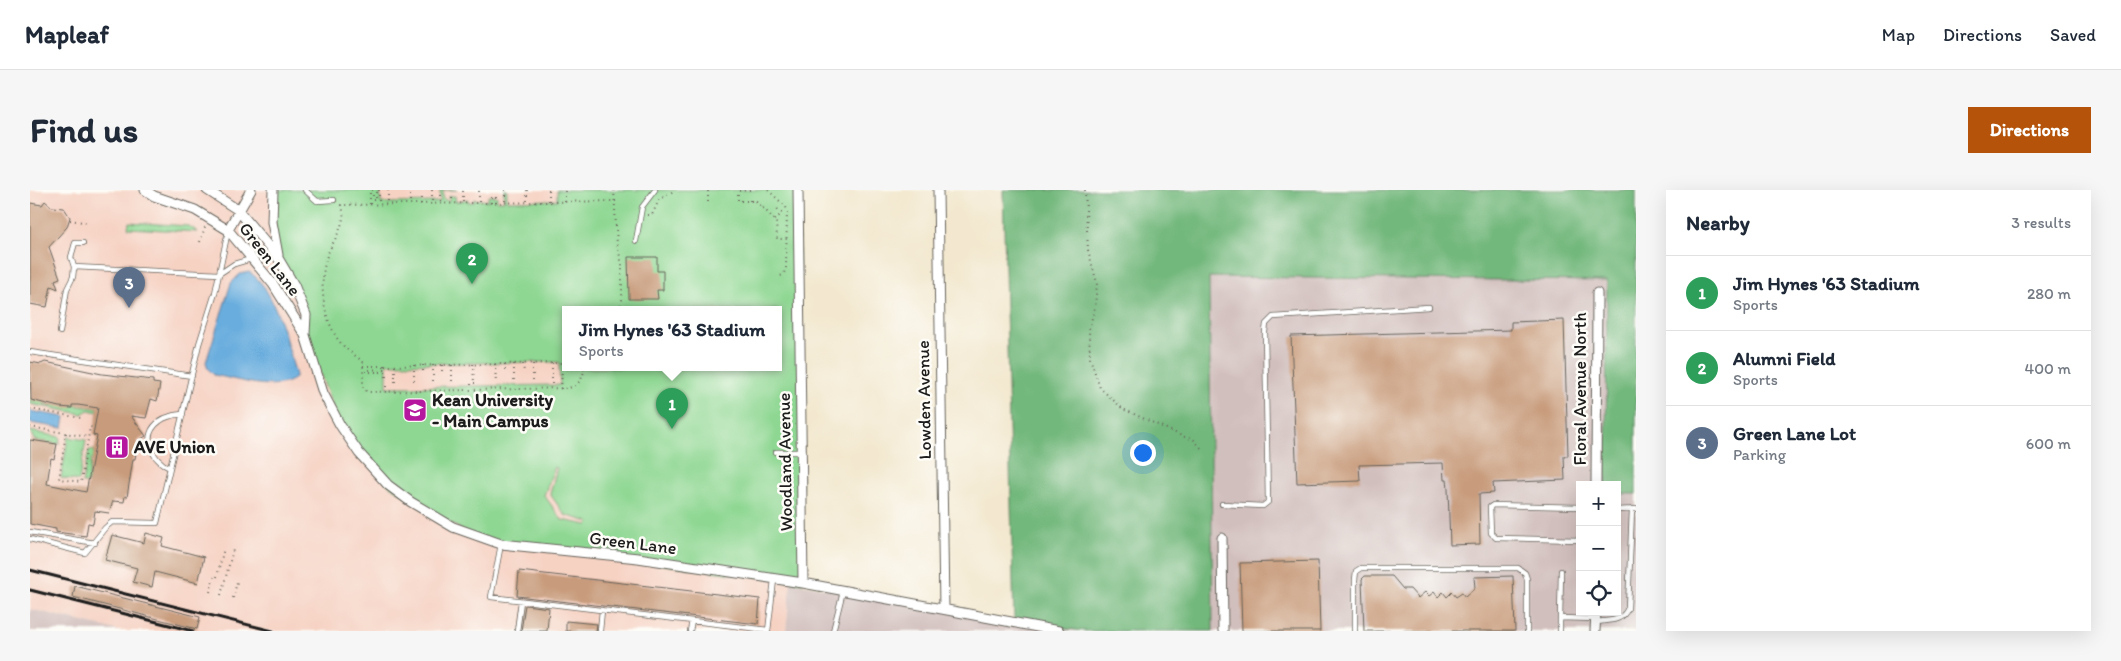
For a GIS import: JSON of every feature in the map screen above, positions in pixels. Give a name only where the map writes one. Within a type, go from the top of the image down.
[{"type":"street","name":"Green Lane","points":[[145,190],[154,196],[209,218],[228,230],[273,284],[305,334],[323,393],[329,406],[347,437],[369,465],[388,485],[430,515],[467,533],[501,544],[638,558],[803,583],[1059,631]]},
{"type":"street","name":"Green Lane","points":[[207,190],[238,210],[278,258],[294,285],[306,315],[305,334]]},
{"type":"street","points":[[228,230],[251,190]]},
{"type":"street","points":[[273,190],[272,222],[278,258]]},
{"type":"street","name":"Woodland Avenue","points":[[798,190],[803,583]]},
{"type":"street","name":"Lowden Avenue","points":[[938,190],[944,609]]},
{"type":"street","name":"Floral Avenue North","points":[[1596,481],[1597,293]]},
{"type":"street","points":[[1222,538],[1223,631]]},
{"type":"lane","points":[[305,190],[317,200],[334,200]]},
{"type":"lane","points":[[636,241],[642,207],[655,190]]},
{"type":"lane","points":[[30,539],[85,553],[112,522],[157,523],[192,376],[219,274],[228,230]]},
{"type":"lane","points":[[60,332],[67,289],[74,267],[71,257],[72,247],[74,243],[83,243]]},
{"type":"lane","points":[[74,267],[219,274],[234,264],[253,259]]},
{"type":"lane","points":[[1222,504],[1263,506],[1268,502],[1265,332],[1266,324],[1273,317],[1429,307]]},
{"type":"lane","points":[[30,352],[192,376]]},
{"type":"lane","points":[[170,468],[156,460],[149,442],[151,433],[161,419],[183,414]]},
{"type":"lane","points":[[776,452],[801,452]]},
{"type":"lane","points":[[1576,507],[1493,505],[1490,512],[1491,533],[1496,538],[1576,540]]},
{"type":"lane","points":[[1560,618],[1596,621],[1620,619],[1624,616],[1628,608],[1634,509],[1621,510]]},
{"type":"lane","points":[[30,532],[95,543]]},
{"type":"lane","points":[[501,544],[491,597],[768,630],[774,580]]},
{"type":"lane","points":[[1355,631],[1355,580],[1356,572],[1361,568],[1518,568],[1525,573],[1528,580],[1527,631]]},
{"type":"lane","points":[[1560,631],[1561,571]]},
{"type":"lane","points":[[833,631],[842,591]]},
{"type":"lane","points":[[517,631],[521,601]]},
{"type":"lane","points":[[600,631],[602,610]]},
{"type":"lane","points":[[690,631],[692,621]]},
{"type":"path","points":[[370,204],[370,191],[373,191],[373,200],[376,200],[377,190]]},
{"type":"path","points":[[377,190],[379,204]]},
{"type":"path","points":[[388,190],[388,204]]},
{"type":"path","points":[[410,190],[412,203]]},
{"type":"path","points":[[430,203],[432,190]]},
{"type":"path","points":[[441,190],[443,203]]},
{"type":"path","points":[[505,190],[505,202]]},
{"type":"path","points":[[527,190],[528,202]]},
{"type":"path","points":[[549,190],[549,202]]},
{"type":"path","points":[[565,190],[565,202]]},
{"type":"path","points":[[614,190],[617,245],[622,264],[622,300],[620,306]]},
{"type":"path","points":[[640,214],[652,215],[659,200],[675,190]]},
{"type":"path","points":[[708,190],[708,202]]},
{"type":"path","points":[[750,190],[738,191],[738,201],[756,201],[775,220],[777,239],[787,239]]},
{"type":"path","points":[[768,190],[786,207],[786,269],[783,275],[777,277]]},
{"type":"path","points":[[1085,190],[1088,250],[1098,283],[1095,307],[1089,329],[1090,358],[1100,388],[1123,409],[1194,440],[1203,450]]},
{"type":"path","points":[[463,191],[463,202]]},
{"type":"path","points":[[479,191],[479,202]]},
{"type":"path","points":[[496,195],[496,203]]},
{"type":"path","points":[[750,196],[750,201]]},
{"type":"path","points":[[491,197],[491,203]]},
{"type":"path","points":[[420,204],[421,198]]},
{"type":"path","points":[[452,198],[452,203]]},
{"type":"path","points":[[583,371],[577,384],[561,389],[364,391],[363,362],[343,346],[332,330],[325,307],[323,273],[330,246],[341,225],[344,209],[341,205],[616,201]]},
{"type":"path","points":[[762,207],[765,203]]},
{"type":"path","points":[[775,220],[782,214],[776,208]]},
{"type":"path","points":[[200,242],[209,218]]},
{"type":"path","points":[[70,220],[90,223]]},
{"type":"path","points":[[777,227],[782,226]]},
{"type":"path","points":[[363,366],[545,365],[552,363],[561,363],[562,366]]},
{"type":"path","points":[[552,363],[552,384]]},
{"type":"path","points":[[474,364],[474,384]]},
{"type":"path","points":[[496,364],[496,384]]},
{"type":"path","points":[[505,364],[505,372]]},
{"type":"path","points":[[533,364],[533,384]]},
{"type":"path","points":[[414,365],[414,386]]},
{"type":"path","points":[[442,365],[442,373]]},
{"type":"path","points":[[452,365],[452,385]]},
{"type":"path","points":[[512,365],[514,384]]},
{"type":"path","points":[[524,372],[526,365]]},
{"type":"path","points":[[385,366],[386,369],[366,370],[366,372],[386,372],[386,392]]},
{"type":"path","points":[[395,366],[395,386]]},
{"type":"path","points":[[421,366],[423,374]]},
{"type":"path","points":[[433,385],[435,366]]},
{"type":"path","points":[[561,389],[562,369]]},
{"type":"path","points":[[468,390],[468,395]]},
{"type":"path","points":[[30,409],[82,418]]},
{"type":"path","points":[[66,433],[59,479],[81,482],[90,426],[94,428]]},
{"type":"path","points":[[30,427],[88,437]]},
{"type":"path","points":[[210,592],[224,548]]},
{"type":"path","points":[[221,595],[232,550]]},
{"type":"path","points":[[233,598],[236,582]]},
{"type":"shaded area","name":"Kean University - Main Campus","points":[[30,190],[798,190],[791,583],[786,631],[120,631],[30,609]]},
{"type":"shaded area","points":[[1209,277],[1607,281],[1606,481],[1576,481],[1576,616],[1621,616],[1621,494],[1636,494],[1636,631],[1213,631]]},
{"type":"shaded area","points":[[791,582],[1014,623],[1085,631],[786,631]]},
{"type":"shaded area","points":[[30,609],[120,631],[30,631]]},
{"type":"green space","points":[[273,190],[380,190],[381,203],[440,202],[440,190],[443,190],[443,199],[449,201],[449,196],[455,196],[456,202],[468,199],[468,202],[474,202],[474,199],[488,201],[488,196],[497,196],[497,201],[504,201],[504,190],[507,190],[507,201],[557,200],[557,190],[798,190],[803,583],[501,544],[467,533],[388,485],[340,425],[305,335],[306,315],[278,258]],"holes":[[[559,362],[560,385],[387,387],[387,364]],[[555,467],[557,468],[550,494],[565,515],[589,522],[588,525],[562,520],[544,495]]]},
{"type":"green space","points":[[1003,190],[1636,190],[1636,494],[1621,494],[1621,481],[1606,481],[1607,281],[1209,277],[1213,631],[1085,631],[1014,623]]},
{"type":"green space","points":[[129,222],[189,226],[198,232],[128,228]]},
{"type":"green space","points":[[30,399],[45,402],[45,405],[72,407],[72,405],[101,409],[98,412],[88,410],[82,414],[30,404]]},
{"type":"green space","points":[[30,431],[60,437],[59,444],[34,440]]},
{"type":"green space","points":[[68,437],[86,440],[79,481],[61,478]]},
{"type":"green space","points":[[89,450],[94,450],[94,460],[91,459],[88,483],[82,483]]},
{"type":"water","points":[[249,272],[266,291],[279,319],[296,375],[295,378],[287,382],[267,385],[256,384],[214,375],[208,369],[206,362],[231,283],[240,274]]},
{"type":"water","points":[[30,411],[65,417],[63,428],[30,423]]},
{"type":"building","points":[[45,201],[52,207],[64,208],[70,217],[67,227],[49,247],[60,278],[55,280],[58,289],[51,286],[47,307],[30,304],[30,203],[42,205]]},
{"type":"building","points":[[628,257],[657,257],[657,271],[663,271],[663,290],[657,290],[658,299],[629,299]]},
{"type":"building","points":[[1564,320],[1568,456],[1564,456],[1565,480],[1493,483],[1494,493],[1479,494],[1480,544],[1450,545],[1448,489],[1447,480],[1444,480],[1443,463],[1359,465],[1360,481],[1297,483],[1291,336],[1511,330],[1511,322]]},
{"type":"building","name":"AVE Union","points":[[30,362],[41,364],[45,362],[102,374],[153,380],[153,383],[160,384],[157,401],[151,399],[146,418],[131,416],[146,436],[138,441],[127,497],[125,496],[124,502],[113,501],[109,513],[95,511],[93,524],[88,523],[86,536],[56,532],[56,529],[30,524],[30,440],[57,444],[54,459],[51,458],[47,484],[86,492],[97,436],[93,435],[98,408],[78,405],[72,405],[72,408],[59,407],[31,400]]},
{"type":"building","points":[[146,533],[164,538],[162,546],[204,557],[198,583],[155,572],[152,587],[133,582],[137,568],[105,560],[112,535],[144,543]]},
{"type":"building","points":[[1318,561],[1320,631],[1242,631],[1240,563]]},
{"type":"building","points":[[519,571],[760,599],[758,624],[517,596]]},
{"type":"building","points":[[1365,576],[1392,576],[1403,589],[1410,589],[1418,598],[1425,592],[1429,596],[1434,592],[1438,597],[1443,592],[1447,597],[1452,592],[1456,597],[1462,593],[1465,597],[1475,588],[1474,577],[1513,576],[1515,631],[1364,631],[1362,579]]},
{"type":"building","points":[[75,586],[200,617],[197,629],[73,597]]},
{"type":"building","points":[[525,605],[549,608],[547,631],[521,631]]},
{"type":"building","points":[[566,621],[597,624],[596,631],[566,631]]},
{"type":"railway","points":[[30,570],[273,631]]},
{"type":"railway","points":[[30,590],[193,631]]},
{"type":"place","name":"Alumni Field","points":[[472,284]]},
{"type":"place","name":"Green Lane Lot","points":[[129,308]]},
{"type":"place","name":"Kean University - Main Campus","points":[[415,410]]},
{"type":"place","name":"Jim Hynes '63 Stadium","points":[[672,429]]},
{"type":"place","name":"AVE Union","points":[[117,447]]}]
